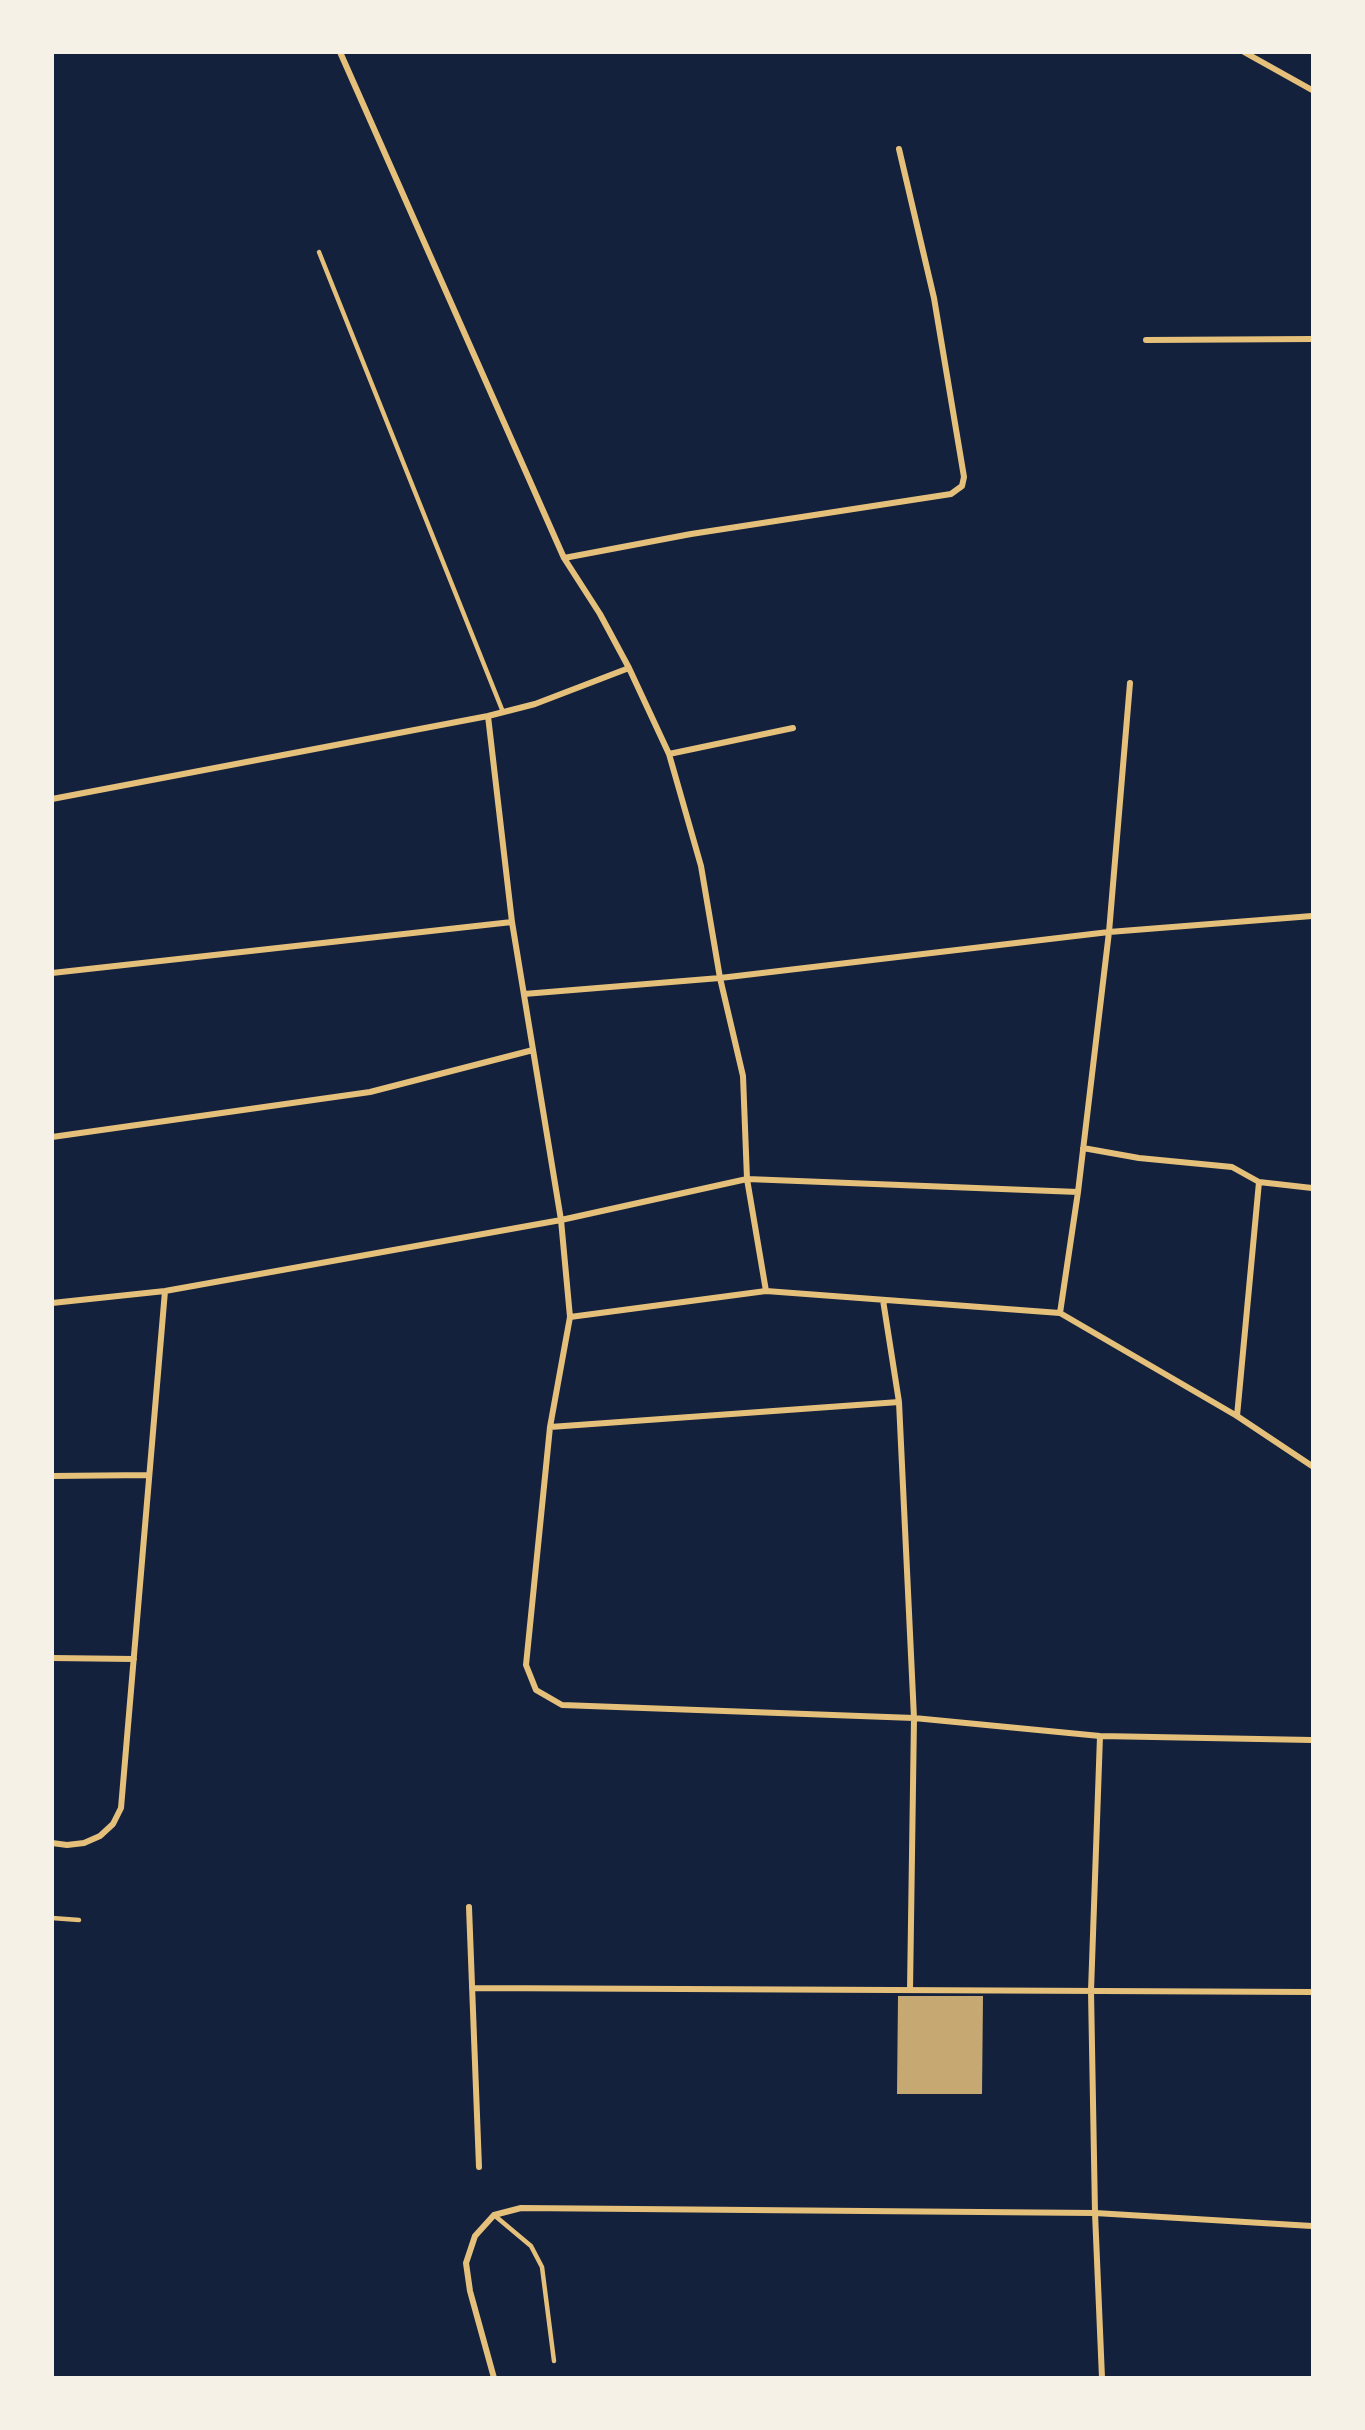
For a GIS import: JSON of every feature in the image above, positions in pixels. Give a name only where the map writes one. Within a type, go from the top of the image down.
[{"type":"street","points":[[340,52],[564,558],[600,614],[629,668],[669,754],[701,866],[720,978],[743,1076],[747,1179],[766,1291]]},
{"type":"street","points":[[1244,52],[1312,90]]},
{"type":"street","points":[[564,558],[690,534],[951,494],[957,491],[964,477],[937,321],[899,149]]},
{"type":"street","points":[[1146,340],[1312,339]]},
{"type":"street","points":[[52,799],[488,716],[581,688],[629,668]]},
{"type":"street","points":[[1060,1313],[1078,1192],[1109,932],[1130,683]]},
{"type":"street","points":[[488,716],[512,922],[561,1220],[570,1317],[550,1426],[526,1665],[536,1690],[562,1705],[914,1718],[1100,1736],[1312,1740]]},
{"type":"street","points":[[669,754],[793,728]]},
{"type":"street","points":[[524,994],[720,978],[1109,932],[1312,916]]},
{"type":"street","points":[[52,973],[512,922]]},
{"type":"street","points":[[52,1137],[370,1092],[533,1050]]},
{"type":"street","points":[[1083,1148],[1139,1158],[1232,1167],[1258,1182],[1312,1188]]},
{"type":"street","points":[[52,1303],[165,1291],[561,1220],[747,1179],[1078,1192]]},
{"type":"street","points":[[1237,1416],[1258,1182]]},
{"type":"street","points":[[52,1844],[84,1843],[100,1836],[113,1824],[121,1808],[165,1291]]},
{"type":"street","points":[[570,1317],[766,1291],[1060,1313],[1237,1416],[1312,1466]]},
{"type":"street","points":[[884,1300],[899,1402],[914,1718],[910,1990]]},
{"type":"street","points":[[550,1426],[899,1402]]},
{"type":"street","points":[[52,1476],[149,1475]]},
{"type":"street","points":[[52,1658],[134,1659]]},
{"type":"street","points":[[1100,1736],[1091,1991],[1095,2213],[1102,2378]]},
{"type":"street","points":[[469,1907],[479,2167]]},
{"type":"street","points":[[472,1988],[1312,1992]]},
{"type":"street","points":[[494,2378],[470,2291],[466,2263],[475,2236],[494,2215],[521,2208],[549,2206],[1095,2213],[1312,2226]]},
{"type":"lane","points":[[319,252],[503,712]]},
{"type":"lane","points":[[52,1918],[79,1920]]},
{"type":"lane","points":[[494,2215],[531,2246],[542,2267],[554,2361]]},
{"type":"building","points":[[898,1996],[983,1996],[982,2094],[897,2094]]}]
